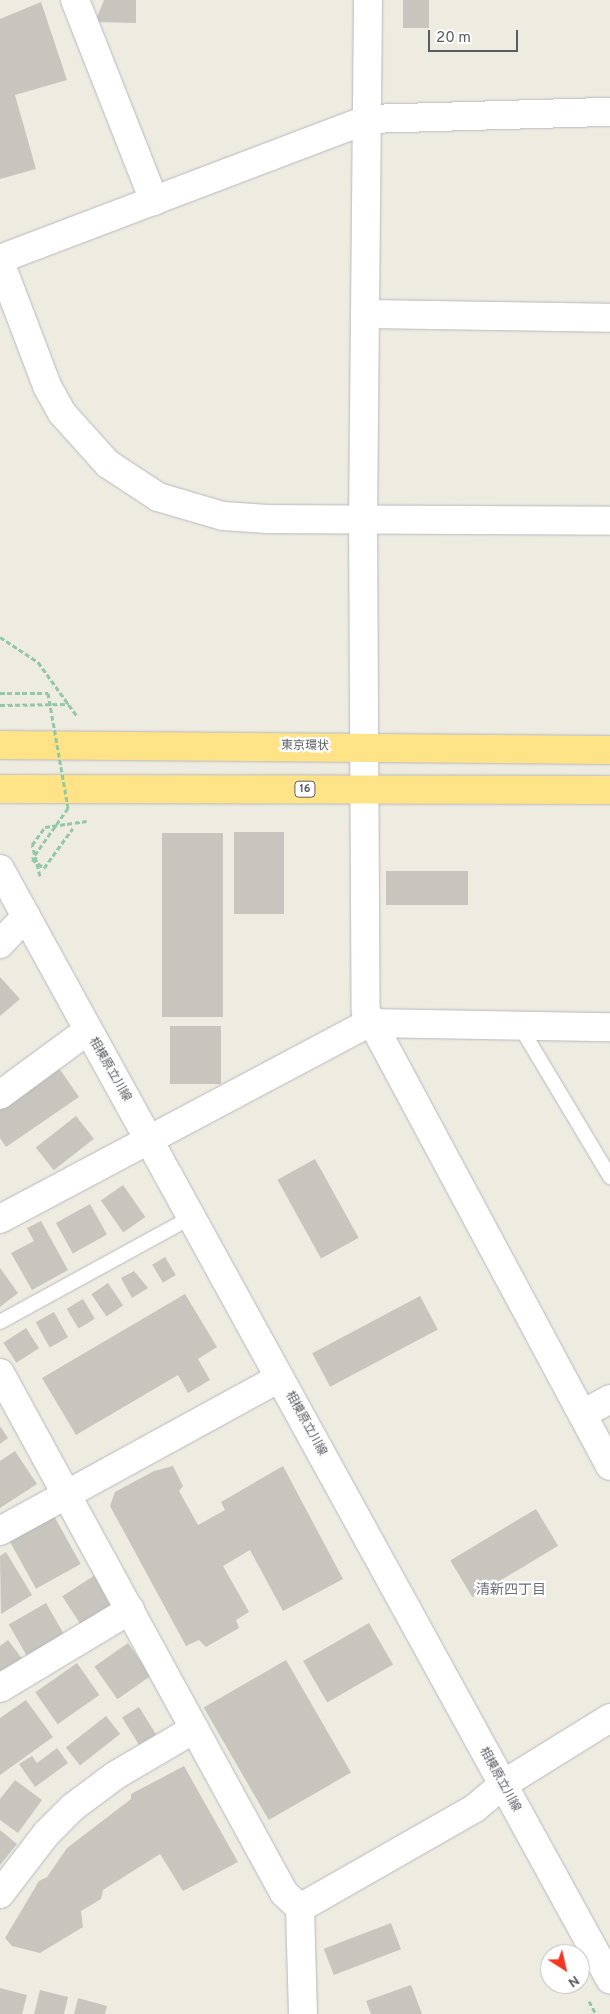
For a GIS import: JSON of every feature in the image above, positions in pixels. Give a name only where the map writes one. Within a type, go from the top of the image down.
[{"type":"highway","name":"東京環状","points":[[0,745],[610,750]]},
{"type":"highway","name":"16","points":[[0,789],[610,790]]},
{"type":"street","points":[[75,0],[154,202]]},
{"type":"street","points":[[368,0],[363,519],[369,1023],[610,1466]]},
{"type":"street","points":[[610,112],[368,119],[0,260],[47,386],[62,413],[108,464],[136,486],[181,505],[223,516],[610,521]]},
{"type":"street","points":[[366,314],[610,318]]},
{"type":"street","name":"相模原立川線","points":[[0,869],[87,1031],[149,1138],[610,1979]]},
{"type":"street","points":[[0,944],[26,916]]},
{"type":"street","points":[[0,1219],[149,1138],[369,1023],[522,1028],[610,1027]]},
{"type":"street","points":[[0,1095],[87,1031]]},
{"type":"street","points":[[0,1374],[284,1893],[300,1908],[303,2014]]},
{"type":"street","points":[[0,1531],[279,1378]]},
{"type":"street","points":[[583,1414],[610,1399]]},
{"type":"street","points":[[0,1688],[130,1610]]},
{"type":"street","points":[[300,1908],[475,1808],[502,1785],[610,1718]]},
{"type":"street","points":[[0,1894],[46,1834],[73,1807],[116,1775],[194,1729]]},
{"type":"lane","points":[[522,1028],[610,1177]]},
{"type":"lane","points":[[0,1322],[192,1217]]},
{"type":"path","points":[[0,637],[38,662],[80,721]]},
{"type":"path","points":[[0,694],[48,693],[68,808],[32,859],[44,868],[73,828],[72,822]]},
{"type":"path","points":[[0,705],[69,704]]},
{"type":"building","points":[[104,0],[136,0],[136,23],[95,22]]},
{"type":"building","points":[[403,0],[429,0],[429,28],[403,28]]},
{"type":"building","points":[[41,2],[67,80],[15,95],[36,169],[0,179],[0,19]]},
{"type":"building","points":[[234,832],[284,832],[284,914],[234,914]]},
{"type":"building","points":[[162,833],[223,833],[223,1017],[162,1017]]},
{"type":"building","points":[[386,871],[468,871],[468,905],[386,905]]},
{"type":"building","points":[[0,977],[20,999],[0,1016]]},
{"type":"building","points":[[170,1026],[221,1026],[221,1084],[170,1084]]},
{"type":"building","points":[[59,1068],[79,1097],[6,1147],[0,1138],[0,1108]]},
{"type":"building","points":[[76,1116],[94,1139],[54,1170],[36,1147]]},
{"type":"building","points":[[315,1159],[359,1238],[321,1259],[277,1180]]},
{"type":"building","points":[[123,1185],[145,1217],[123,1232],[101,1200]]},
{"type":"building","points":[[90,1204],[107,1235],[73,1254],[56,1223]]},
{"type":"building","points":[[41,1221],[68,1270],[32,1290],[11,1253],[34,1241],[27,1228]]},
{"type":"building","points":[[165,1257],[176,1275],[163,1283],[152,1265]]},
{"type":"building","points":[[0,1268],[18,1293],[0,1307]]},
{"type":"building","points":[[134,1271],[148,1288],[132,1298],[121,1278]]},
{"type":"building","points":[[108,1283],[123,1305],[107,1317],[91,1294]]},
{"type":"building","points":[[185,1294],[217,1347],[198,1359],[210,1380],[188,1393],[178,1375],[76,1435],[42,1378]]},
{"type":"building","points":[[420,1296],[438,1330],[330,1387],[312,1353]]},
{"type":"building","points":[[83,1299],[95,1319],[79,1329],[67,1309]]},
{"type":"building","points":[[54,1312],[68,1337],[50,1348],[36,1322]]},
{"type":"building","points":[[26,1328],[39,1348],[16,1363],[3,1343]]},
{"type":"building","points":[[0,1426],[8,1438],[0,1444]]},
{"type":"building","points":[[15,1451],[37,1484],[0,1508],[0,1461]]},
{"type":"building","points":[[173,1466],[183,1486],[179,1491],[198,1525],[225,1510],[221,1502],[283,1466],[343,1579],[283,1611],[250,1550],[223,1566],[249,1612],[236,1620],[239,1628],[206,1647],[199,1640],[186,1646],[110,1506],[115,1492],[154,1471]]},
{"type":"building","points":[[536,1509],[558,1546],[472,1597],[450,1561]]},
{"type":"building","points":[[54,1516],[81,1564],[36,1589],[9,1541]]},
{"type":"building","points":[[6,1552],[32,1595],[1,1614],[0,1556]]},
{"type":"building","points":[[95,1575],[118,1611],[86,1632],[62,1596]]},
{"type":"building","points":[[46,1603],[65,1636],[28,1657],[9,1624]]},
{"type":"building","points":[[369,1623],[393,1665],[327,1703],[303,1661]]},
{"type":"building","points":[[8,1640],[26,1664],[0,1683],[0,1646]]},
{"type":"building","points":[[128,1643],[151,1676],[117,1699],[94,1667]]},
{"type":"building","points":[[286,1660],[351,1773],[269,1820],[204,1708]]},
{"type":"building","points":[[77,1663],[99,1695],[58,1724],[35,1692]]},
{"type":"building","points":[[26,1700],[53,1737],[0,1775],[0,1718]]},
{"type":"building","points":[[139,1707],[156,1734],[139,1745],[122,1718]]},
{"type":"building","points":[[106,1716],[120,1734],[80,1766],[66,1747]]},
{"type":"building","points":[[57,1748],[68,1763],[35,1787],[19,1764],[32,1756],[37,1763]]},
{"type":"building","points":[[184,1766],[238,1862],[183,1891],[160,1854],[103,1890],[101,1899],[81,1911],[83,1927],[40,1953],[12,1946],[5,1938],[39,1881],[47,1877],[67,1848],[131,1799],[131,1794]]},
{"type":"building","points":[[15,1780],[42,1800],[18,1833],[0,1820],[0,1799]]},
{"type":"building","points":[[0,1830],[17,1844],[0,1865]]},
{"type":"building","points":[[391,1923],[401,1949],[334,1975],[324,1949]]},
{"type":"building","points":[[411,1985],[422,2014],[371,2014],[366,2001]]},
{"type":"building","points":[[0,1988],[27,1995],[22,2014],[0,2014]]},
{"type":"building","points":[[40,1990],[68,1997],[64,2014],[34,2014]]},
{"type":"building","points":[[78,1998],[107,2006],[105,2014],[74,2014]]},
{"type":"district","name":"清新四丁目","points":[[511,1591]]}]
